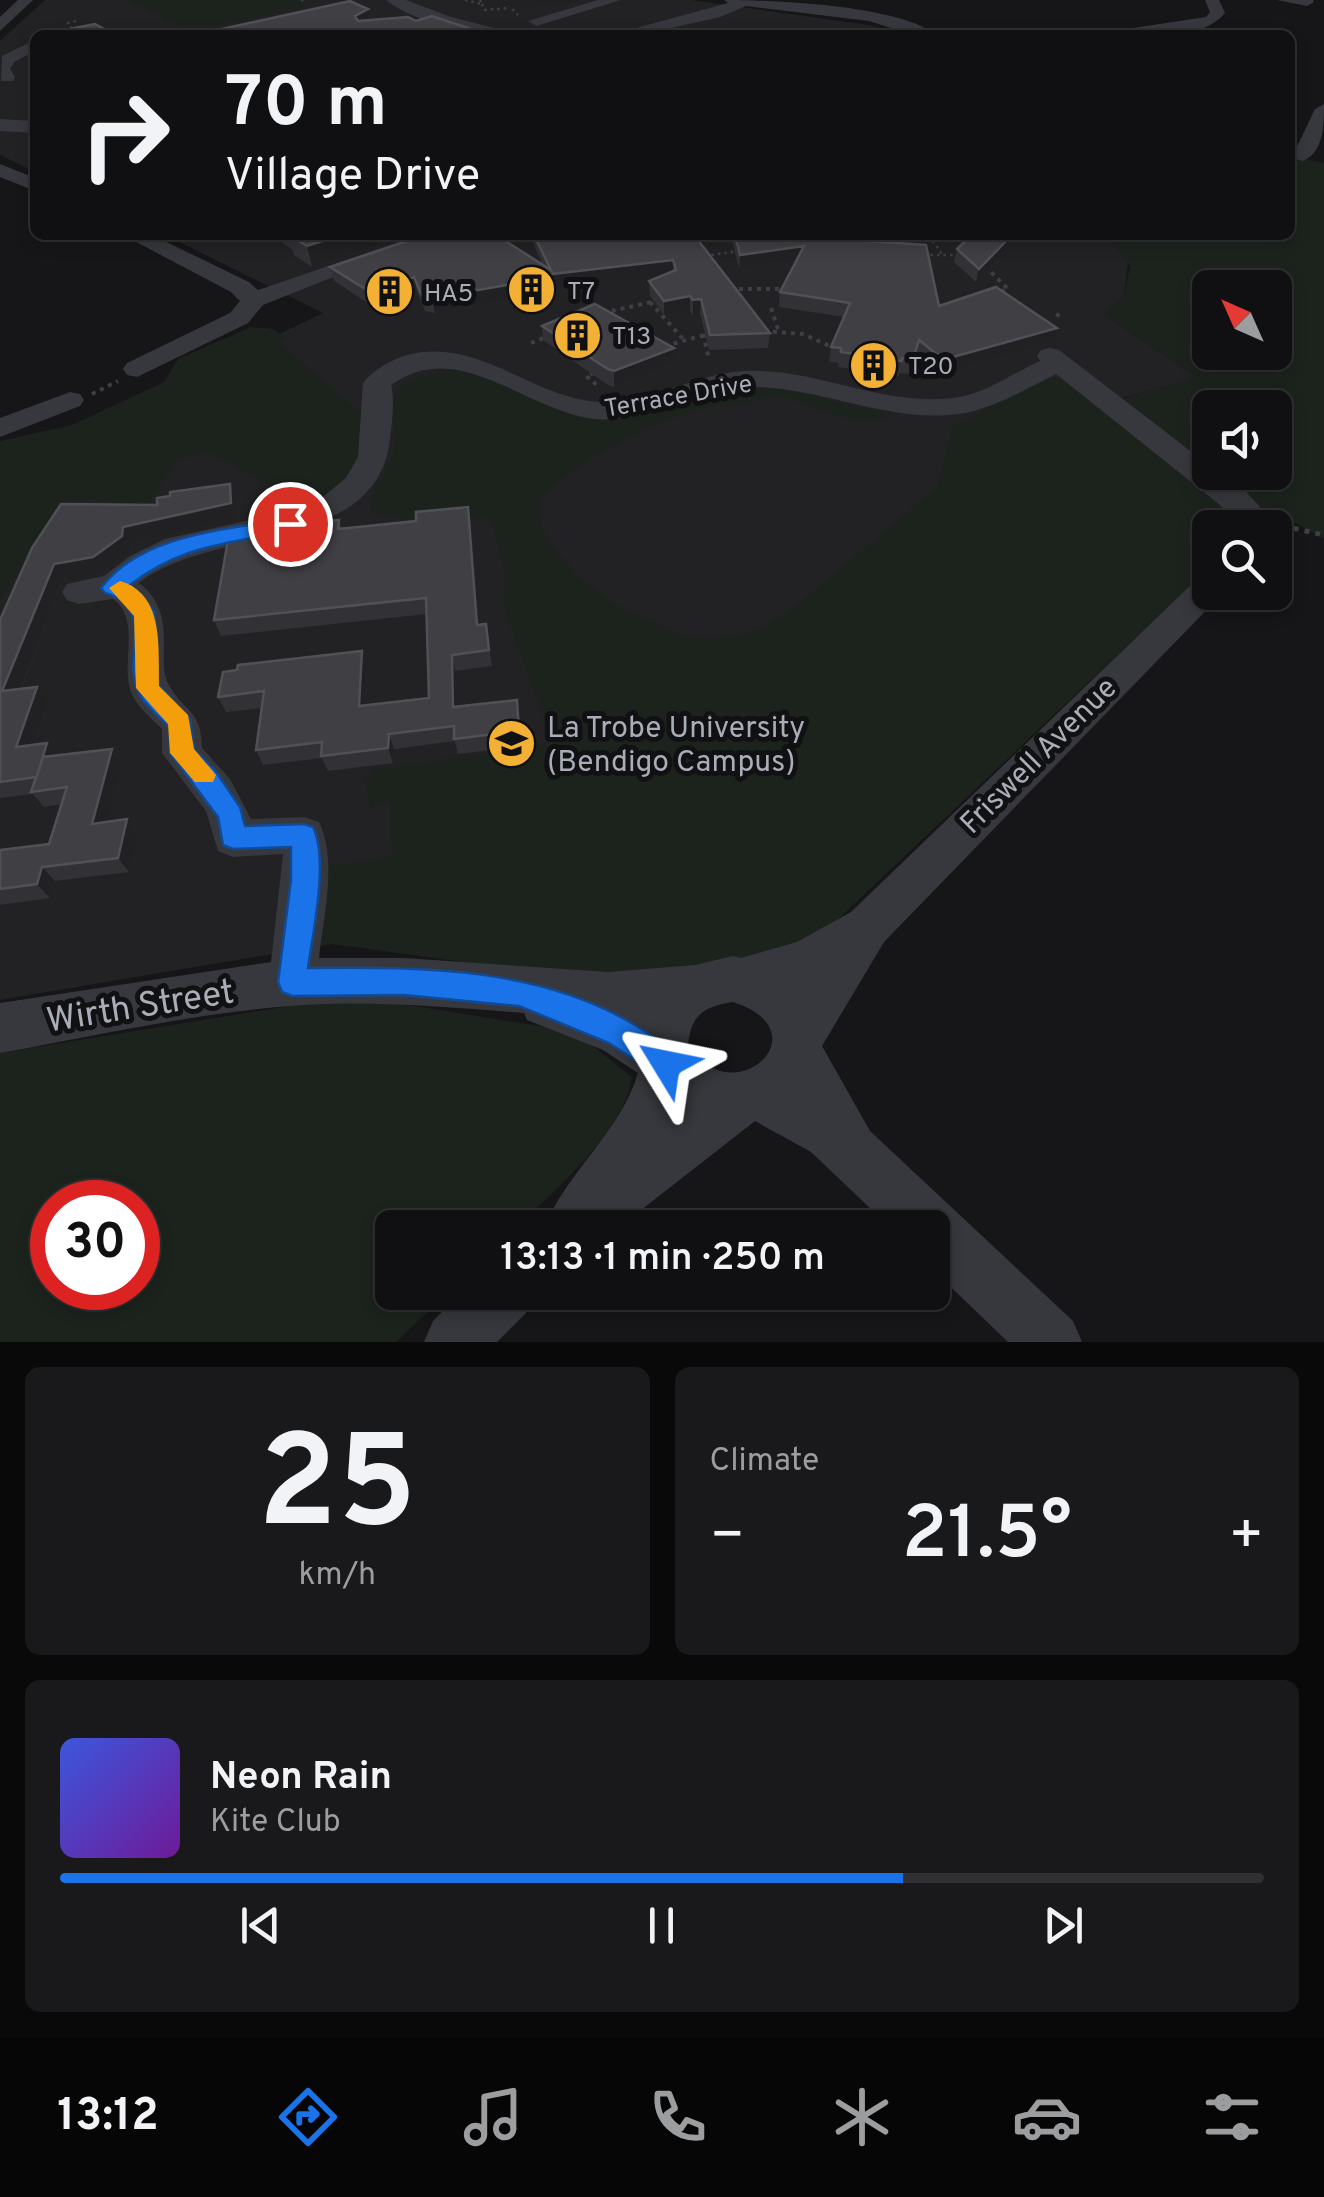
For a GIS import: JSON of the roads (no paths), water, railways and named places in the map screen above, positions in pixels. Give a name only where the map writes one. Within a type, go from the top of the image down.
[{"type":"street","points":[[0,28],[26,0]]},
{"type":"street","points":[[394,0],[420,12],[494,30]]},
{"type":"street","points":[[536,21],[614,0]]},
{"type":"street","points":[[1284,0],[1307,2]]},
{"type":"street","points":[[637,30],[714,18],[738,1],[870,17],[913,30]]},
{"type":"street","points":[[1155,30],[1204,23],[1218,13],[1213,2],[1194,1]]},
{"type":"street","points":[[767,4],[786,2],[898,15]]},
{"type":"street","points":[[396,21],[420,12]]},
{"type":"street","points":[[420,12],[443,30]]},
{"type":"street","points":[[0,28],[30,33]]},
{"type":"street","points":[[7,77],[2,69],[5,62],[30,48]]},
{"type":"street","points":[[1324,110],[1296,153],[1324,160]]},
{"type":"street","points":[[0,125],[30,126]]},
{"type":"street","points":[[4,175],[30,183]]},
{"type":"street","points":[[144,240],[240,287],[254,300]]},
{"type":"street","points":[[137,369],[239,318],[254,300],[428,240]]},
{"type":"street","name":"Terrace Drive","points":[[292,982],[305,880],[304,835],[233,838],[231,814],[205,776],[182,753],[182,726],[148,688],[144,611],[127,591],[96,590],[178,546],[290,524],[332,506],[358,482],[375,454],[378,383],[417,360],[450,356],[559,402],[599,411],[633,408],[722,382],[753,379],[926,406],[959,406],[998,394],[1054,359],[1238,510]]},
{"type":"street","points":[[0,428],[70,400]]},
{"type":"street","name":"Friswell Avenue","points":[[797,1044],[868,926],[1192,604]]},
{"type":"street","name":"Friswell Avenue","points":[[744,980],[807,962],[868,926]]},
{"type":"street","name":"Wirth Street","points":[[0,1028],[292,982],[404,981],[519,992],[608,995],[692,988]]},
{"type":"street","points":[[584,1210],[653,1112],[664,1062],[666,1016],[692,988],[711,981],[761,982],[778,994],[790,1010],[797,1044],[821,1099],[856,1152]]},
{"type":"street","name":"Wirth Street","points":[[519,992],[620,1032],[664,1062]]},
{"type":"street","points":[[595,1210],[749,1097],[780,1083],[792,1067],[797,1044]]},
{"type":"street","points":[[664,1062],[698,1092],[721,1099],[749,1097],[786,1105],[856,1152],[914,1210]]},
{"type":"street","points":[[950,1245],[1052,1342]]},
{"type":"street","points":[[454,1342],[487,1310]]},
{"type":"place","name":"T7","points":[[532,290]]},
{"type":"place","name":"HA5","points":[[389,292]]},
{"type":"place","name":"T13","points":[[577,335]]},
{"type":"place","name":"T20","points":[[873,365]]},
{"type":"place","name":"La Trobe University (Bendigo Campus)","points":[[512,744]]}]
